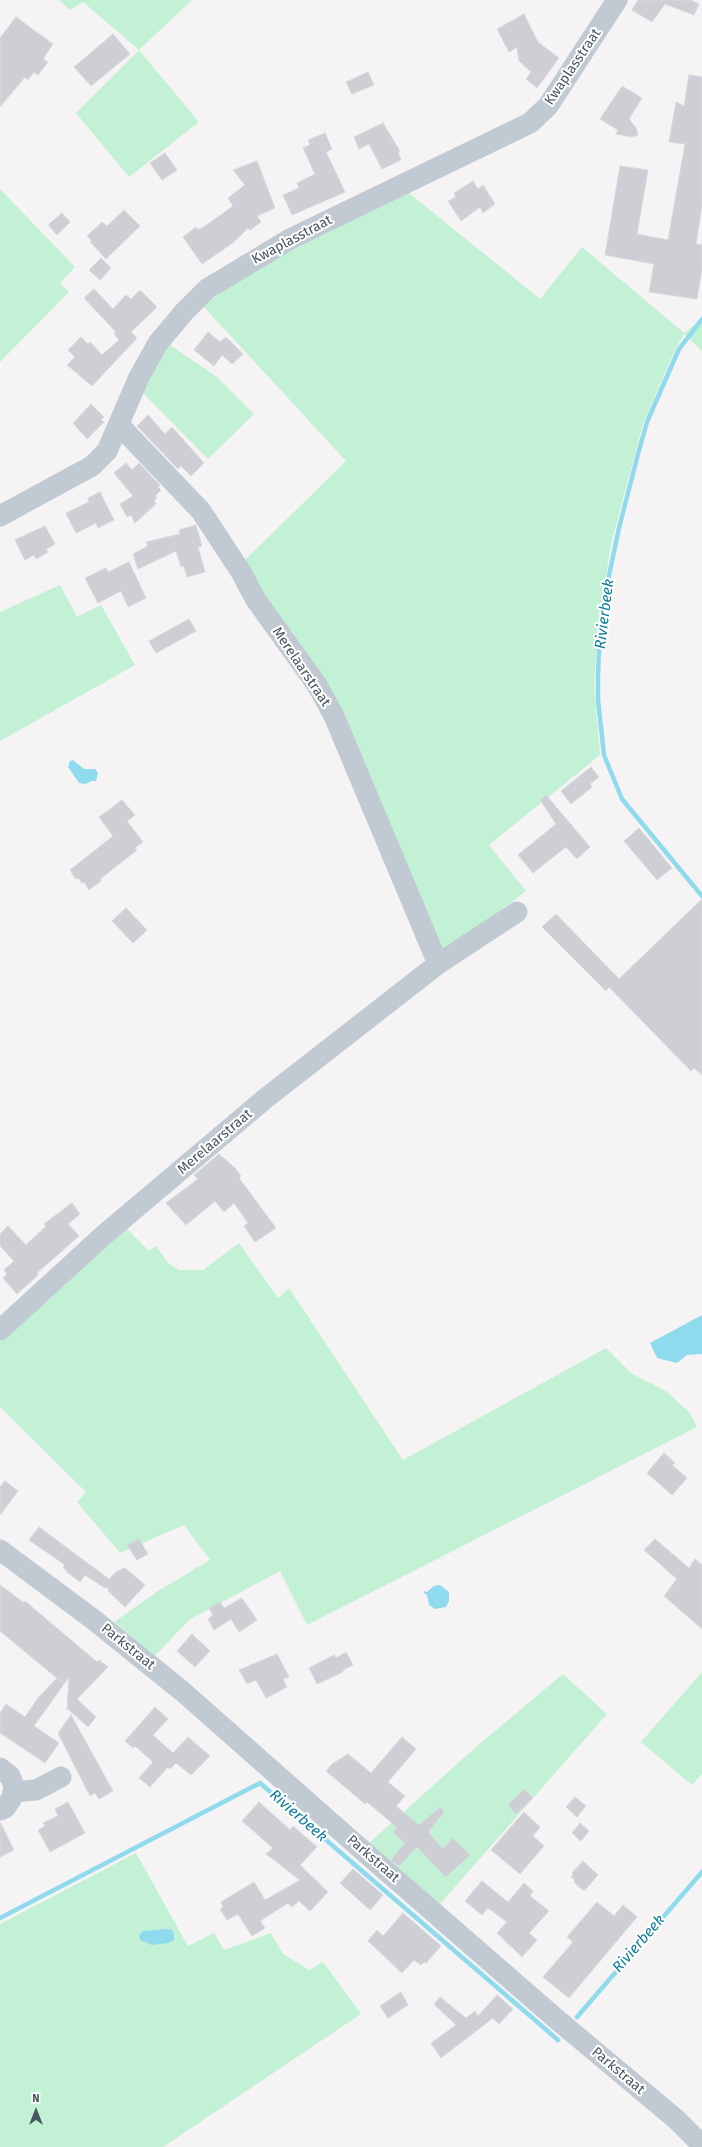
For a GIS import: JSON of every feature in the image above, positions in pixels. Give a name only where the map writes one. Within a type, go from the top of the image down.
[{"type":"street","name":"Kwaplasstraat","points":[[0,516],[92,466],[107,451],[120,425],[139,378],[158,343],[184,312],[207,289],[290,239],[530,123],[548,106],[617,0]]},
{"type":"street","name":"Merelaarstraat","points":[[120,425],[201,511],[241,572],[256,600],[317,685],[334,716],[438,964]]},
{"type":"street","name":"Merelaarstraat","points":[[0,1330],[105,1234],[266,1098],[438,964],[517,912]]},
{"type":"street","name":"Parkstraat","points":[[0,1550],[94,1620],[182,1691],[384,1870],[677,2120],[702,2145]]},
{"type":"street","points":[[0,1768],[10,1776],[14,1786],[12,1798],[5,1808],[0,1810]]},
{"type":"street","points":[[13,1792],[36,1790],[61,1777]]},
{"type":"green space","points":[[59,0],[192,0],[139,50],[83,2],[70,10]]},
{"type":"green space","points":[[139,50],[199,122],[129,177],[76,113]]},
{"type":"green space","points":[[0,189],[75,267],[60,283],[69,292],[0,362]]},
{"type":"green space","points":[[409,193],[540,299],[582,247],[684,333],[702,319],[702,351],[684,334],[675,350],[643,424],[611,544],[598,627],[594,684],[600,755],[489,845],[526,891],[443,954],[409,879],[242,563],[346,461],[203,306],[240,278],[314,236]]},
{"type":"green space","points":[[167,343],[217,377],[254,414],[208,459],[142,392]]},
{"type":"green space","points":[[60,585],[77,617],[101,605],[135,665],[0,741],[0,612]]},
{"type":"green space","points":[[126,1228],[149,1251],[156,1246],[168,1263],[179,1270],[203,1270],[239,1243],[278,1298],[289,1288],[403,1460],[606,1348],[631,1373],[667,1392],[690,1413],[697,1427],[307,1625],[280,1571],[189,1620],[155,1656],[114,1622],[158,1591],[210,1560],[184,1525],[120,1553],[77,1502],[86,1492],[0,1407],[0,1341]]},
{"type":"green space","points":[[702,1672],[702,1774],[692,1785],[641,1742]]},
{"type":"green space","points":[[563,1674],[607,1714],[440,1904],[369,1843],[476,1747]]},
{"type":"green space","points":[[136,1853],[188,1946],[214,1933],[224,1950],[271,1933],[283,1954],[309,1970],[323,1962],[361,2014],[163,2147],[0,2147],[0,1924]]},
{"type":"water","points":[[73,760],[84,769],[95,769],[98,773],[96,781],[91,781],[86,784],[79,783],[68,767],[70,761]]},
{"type":"water","points":[[702,1315],[702,1354],[687,1355],[677,1363],[657,1358],[650,1343]]},
{"type":"water","points":[[440,1585],[449,1592],[449,1601],[446,1607],[435,1609],[429,1605],[427,1595],[424,1591],[427,1592],[434,1586]]},
{"type":"water","points":[[172,1930],[174,1934],[174,1940],[169,1943],[152,1945],[140,1940],[139,1935],[143,1931]]},
{"type":"building","points":[[638,0],[690,0],[699,4],[694,15],[665,4],[652,22],[632,10]]},
{"type":"building","points":[[524,14],[538,42],[559,58],[537,88],[526,79],[531,72],[519,61],[517,47],[509,52],[497,29]]},
{"type":"building","points":[[16,17],[53,44],[43,59],[48,62],[38,75],[34,72],[28,80],[25,77],[0,107],[0,38]]},
{"type":"building","points":[[113,34],[130,54],[91,86],[74,67]]},
{"type":"building","points":[[368,72],[374,85],[352,94],[346,82]]},
{"type":"building","points":[[689,75],[702,77],[702,205],[696,244],[702,245],[702,269],[697,299],[649,292],[654,264],[605,255],[620,166],[648,170],[637,234],[668,240],[685,144],[669,142],[676,102],[684,106]]},
{"type":"building","points":[[622,86],[642,98],[629,119],[636,128],[638,135],[632,137],[616,134],[618,130],[600,119]]},
{"type":"building","points":[[383,123],[400,151],[398,152],[401,160],[382,169],[369,144],[359,149],[354,137]]},
{"type":"building","points":[[325,133],[332,149],[326,152],[345,192],[292,215],[283,195],[299,188],[297,183],[315,174],[303,148],[310,145],[308,140]]},
{"type":"building","points":[[165,153],[177,170],[162,180],[150,163]]},
{"type":"building","points":[[257,161],[275,208],[257,216],[261,222],[250,230],[248,228],[234,242],[202,264],[183,237],[196,227],[198,230],[208,224],[233,206],[228,198],[245,185],[233,170]]},
{"type":"building","points":[[473,181],[478,189],[483,185],[495,204],[483,213],[480,207],[461,221],[448,201],[456,197],[454,193]]},
{"type":"building","points":[[124,210],[140,226],[106,259],[90,242],[92,241],[87,236],[102,222],[107,226]]},
{"type":"building","points":[[62,213],[70,222],[57,235],[49,224]]},
{"type":"building","points":[[101,258],[111,268],[100,280],[89,270]]},
{"type":"building","points":[[94,289],[113,309],[126,295],[131,299],[140,290],[157,307],[131,332],[137,338],[92,386],[67,365],[75,357],[68,350],[81,337],[88,344],[90,342],[102,355],[119,340],[114,334],[116,332],[84,298]]},
{"type":"building","points":[[208,332],[220,342],[226,337],[243,354],[232,364],[222,355],[214,366],[194,350]]},
{"type":"building","points":[[91,404],[104,417],[101,420],[104,422],[87,439],[73,423]]},
{"type":"building","points":[[148,415],[165,434],[172,427],[204,463],[191,476],[181,466],[178,469],[137,426]]},
{"type":"building","points":[[126,463],[132,470],[139,463],[160,485],[158,487],[161,490],[155,496],[157,498],[154,501],[156,504],[135,523],[131,515],[127,517],[120,504],[133,496],[114,473]]},
{"type":"building","points":[[100,492],[114,520],[98,528],[96,523],[76,533],[66,513],[89,502],[88,498]]},
{"type":"building","points":[[196,525],[202,546],[198,547],[205,572],[187,577],[184,566],[181,567],[176,551],[138,569],[133,554],[148,546],[146,542],[180,534],[179,530]]},
{"type":"building","points":[[45,526],[55,544],[46,549],[48,552],[36,559],[34,555],[25,560],[15,540]]},
{"type":"building","points":[[129,562],[146,598],[128,607],[121,591],[98,603],[85,578],[106,568],[108,572]]},
{"type":"building","points":[[189,619],[196,631],[156,653],[149,641]]},
{"type":"building","points":[[591,767],[599,777],[590,784],[592,787],[571,804],[561,791]]},
{"type":"building","points":[[546,795],[590,847],[577,859],[566,847],[533,873],[518,855],[556,824],[540,800]]},
{"type":"building","points":[[122,800],[135,815],[127,821],[143,842],[135,848],[137,850],[100,879],[101,881],[89,890],[84,882],[82,883],[79,879],[75,878],[70,870],[113,836],[99,817]]},
{"type":"building","points":[[639,828],[672,868],[657,880],[624,841]]},
{"type":"building","points":[[702,899],[702,1075],[694,1068],[691,1071],[609,987],[606,991],[542,927],[556,914],[619,979]]},
{"type":"building","points":[[126,908],[147,930],[133,943],[112,921]]},
{"type":"building","points":[[219,1154],[235,1168],[241,1176],[239,1178],[276,1228],[255,1242],[244,1226],[248,1223],[234,1203],[224,1212],[215,1201],[186,1225],[166,1203],[198,1179],[194,1175]]},
{"type":"building","points":[[72,1203],[80,1214],[68,1224],[79,1236],[37,1273],[38,1275],[17,1294],[3,1278],[7,1274],[4,1270],[14,1261],[0,1246],[0,1234],[8,1226],[26,1245],[46,1226],[44,1224]]},
{"type":"building","points":[[664,1453],[675,1463],[672,1465],[687,1478],[672,1495],[647,1473]]},
{"type":"building","points":[[5,1481],[18,1491],[0,1515],[0,1487]]},
{"type":"building","points":[[39,1527],[109,1579],[116,1572],[125,1568],[145,1585],[125,1607],[108,1591],[109,1589],[85,1575],[80,1582],[68,1573],[63,1567],[65,1565],[29,1540]]},
{"type":"building","points":[[139,1539],[148,1554],[137,1560],[127,1545]]},
{"type":"building","points":[[655,1539],[689,1568],[695,1559],[702,1565],[702,1629],[664,1596],[677,1579],[644,1550]]},
{"type":"building","points":[[0,1585],[24,1603],[25,1601],[97,1662],[99,1660],[108,1667],[77,1699],[96,1717],[88,1727],[68,1709],[67,1710],[69,1677],[64,1684],[0,1631]]},
{"type":"building","points":[[242,1598],[257,1620],[239,1632],[231,1619],[214,1630],[208,1619],[213,1615],[209,1608],[220,1602],[224,1608]]},
{"type":"building","points":[[192,1634],[210,1651],[195,1667],[177,1651]]},
{"type":"building","points":[[346,1652],[353,1665],[343,1670],[343,1672],[317,1684],[309,1668],[334,1655],[336,1658]]},
{"type":"building","points":[[277,1654],[289,1677],[283,1679],[287,1687],[266,1698],[256,1680],[247,1684],[239,1670]]},
{"type":"building","points":[[57,1678],[64,1684],[34,1726],[59,1743],[45,1763],[0,1733],[0,1713],[6,1704],[25,1717],[38,1698]]},
{"type":"building","points":[[155,1707],[168,1719],[153,1735],[173,1753],[188,1737],[210,1756],[191,1775],[176,1763],[170,1769],[168,1767],[150,1787],[139,1778],[153,1762],[135,1746],[133,1748],[125,1741]]},
{"type":"building","points":[[71,1715],[113,1791],[99,1799],[95,1793],[90,1796],[58,1733]]},
{"type":"building","points":[[402,1737],[416,1749],[388,1782],[405,1796],[396,1806],[419,1825],[440,1807],[444,1812],[428,1832],[443,1849],[453,1838],[470,1855],[446,1877],[417,1847],[399,1866],[391,1860],[405,1843],[393,1832],[397,1827],[367,1802],[365,1804],[326,1771],[332,1764],[348,1754],[371,1773]]},
{"type":"building","points":[[524,1789],[533,1798],[516,1814],[508,1805]]},
{"type":"building","points":[[575,1797],[586,1806],[577,1817],[566,1807]]},
{"type":"building","points":[[68,1802],[85,1833],[50,1852],[38,1830],[45,1826],[43,1823],[58,1816],[55,1809]]},
{"type":"building","points":[[259,1802],[290,1830],[293,1826],[317,1847],[300,1865],[328,1892],[310,1911],[299,1901],[292,1907],[288,1903],[260,1921],[265,1928],[252,1936],[238,1914],[227,1920],[220,1909],[223,1907],[221,1902],[254,1882],[265,1900],[300,1880],[266,1854],[273,1848],[242,1821]]},
{"type":"building","points":[[524,1812],[540,1827],[533,1836],[544,1846],[520,1874],[491,1850]]},
{"type":"building","points":[[0,1822],[14,1850],[0,1857]]},
{"type":"building","points":[[580,1823],[589,1831],[581,1841],[572,1833]]},
{"type":"building","points":[[583,1861],[598,1875],[584,1891],[574,1882],[575,1880],[571,1877],[573,1875],[572,1873]]},
{"type":"building","points":[[353,1869],[383,1895],[370,1910],[340,1883]]},
{"type":"building","points":[[482,1881],[508,1902],[524,1883],[533,1891],[530,1896],[549,1911],[529,1933],[537,1940],[522,1957],[497,1933],[507,1922],[488,1908],[482,1915],[465,1901]]},
{"type":"building","points":[[597,1902],[614,1916],[623,1905],[637,1917],[569,1998],[543,1977],[573,1942],[567,1937]]},
{"type":"building","points":[[403,1913],[441,1946],[426,1963],[424,1962],[421,1965],[414,1960],[402,1973],[368,1941],[377,1930],[383,1936]]},
{"type":"building","points":[[401,1992],[408,2005],[388,2018],[380,2006]]},
{"type":"building","points":[[497,1995],[513,2009],[499,2024],[493,2018],[441,2058],[431,2043],[456,2025],[434,2004],[440,1997],[466,2018],[475,2011],[478,2016]]},
{"type":"waterway","name":"Rivierbeek","points":[[702,319],[679,349],[647,422],[619,528],[607,585],[600,628],[598,675],[598,700],[604,755],[622,799],[702,896]]},
{"type":"waterway","name":"Rivierbeek","points":[[0,1918],[260,1783],[558,2040]]},
{"type":"waterway","name":"Rivierbeek","points":[[577,2017],[702,1872]]}]
